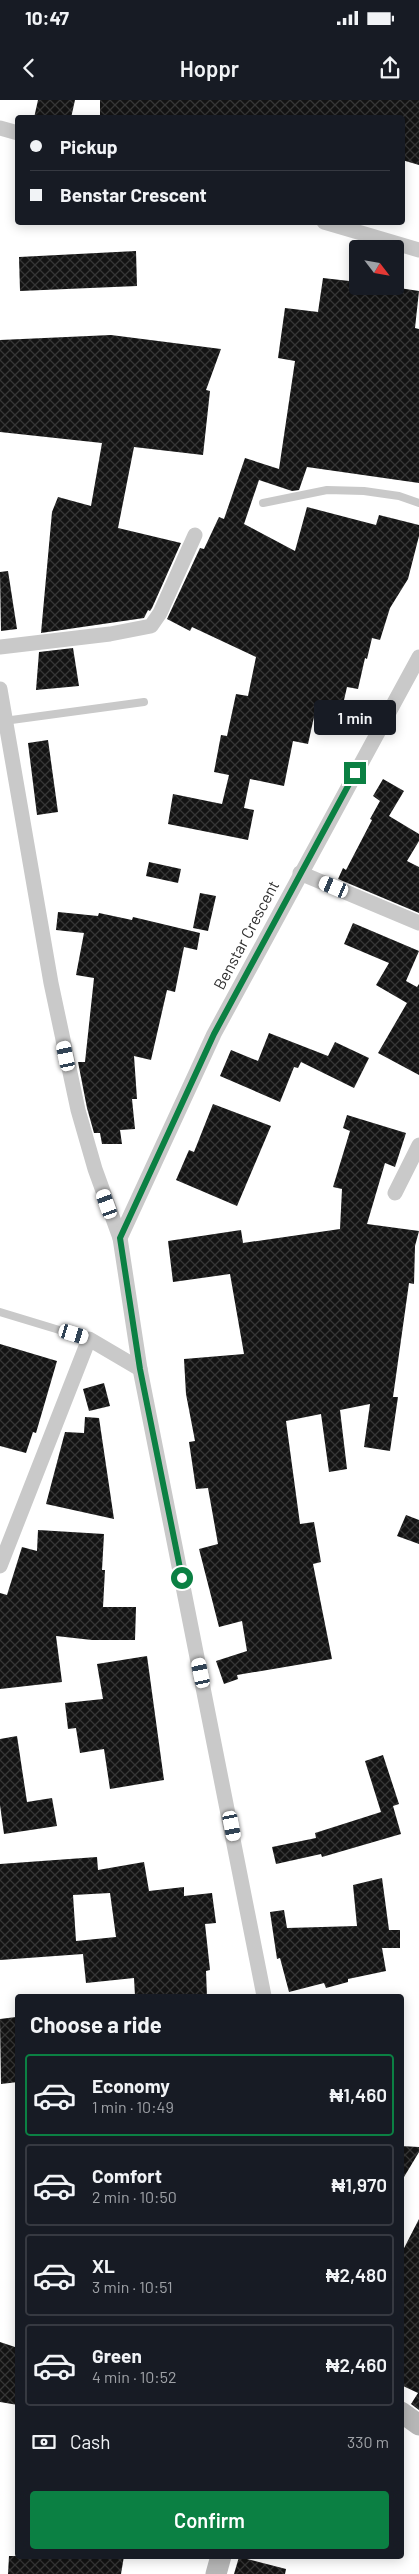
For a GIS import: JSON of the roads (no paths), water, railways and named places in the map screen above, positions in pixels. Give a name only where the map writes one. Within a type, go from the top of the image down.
[{"type":"main road","points":[[404,2414],[419,2425]]},
{"type":"main road","points":[[216,2574],[220,2559]]},
{"type":"street","points":[[0,128],[15,132]]},
{"type":"street","points":[[334,225],[419,250]]},
{"type":"street","points":[[0,647],[110,634],[151,626],[160,613],[195,536]]},
{"type":"street","name":"Benstar Crescent","points":[[120,1238],[214,1034],[419,657]]},
{"type":"street","points":[[0,689],[2,721],[51,983],[78,1110],[95,1169],[120,1238],[140,1369],[264,1994]]},
{"type":"street","points":[[300,873],[419,922]]},
{"type":"street","points":[[395,1193],[419,1145]]},
{"type":"street","points":[[0,1566],[89,1339],[140,1369]]},
{"type":"lane","points":[[263,503],[327,490],[364,490],[398,496],[419,504]]},
{"type":"lane","points":[[2,721],[144,702]]},
{"type":"lane","points":[[0,1312],[89,1339]]}]
